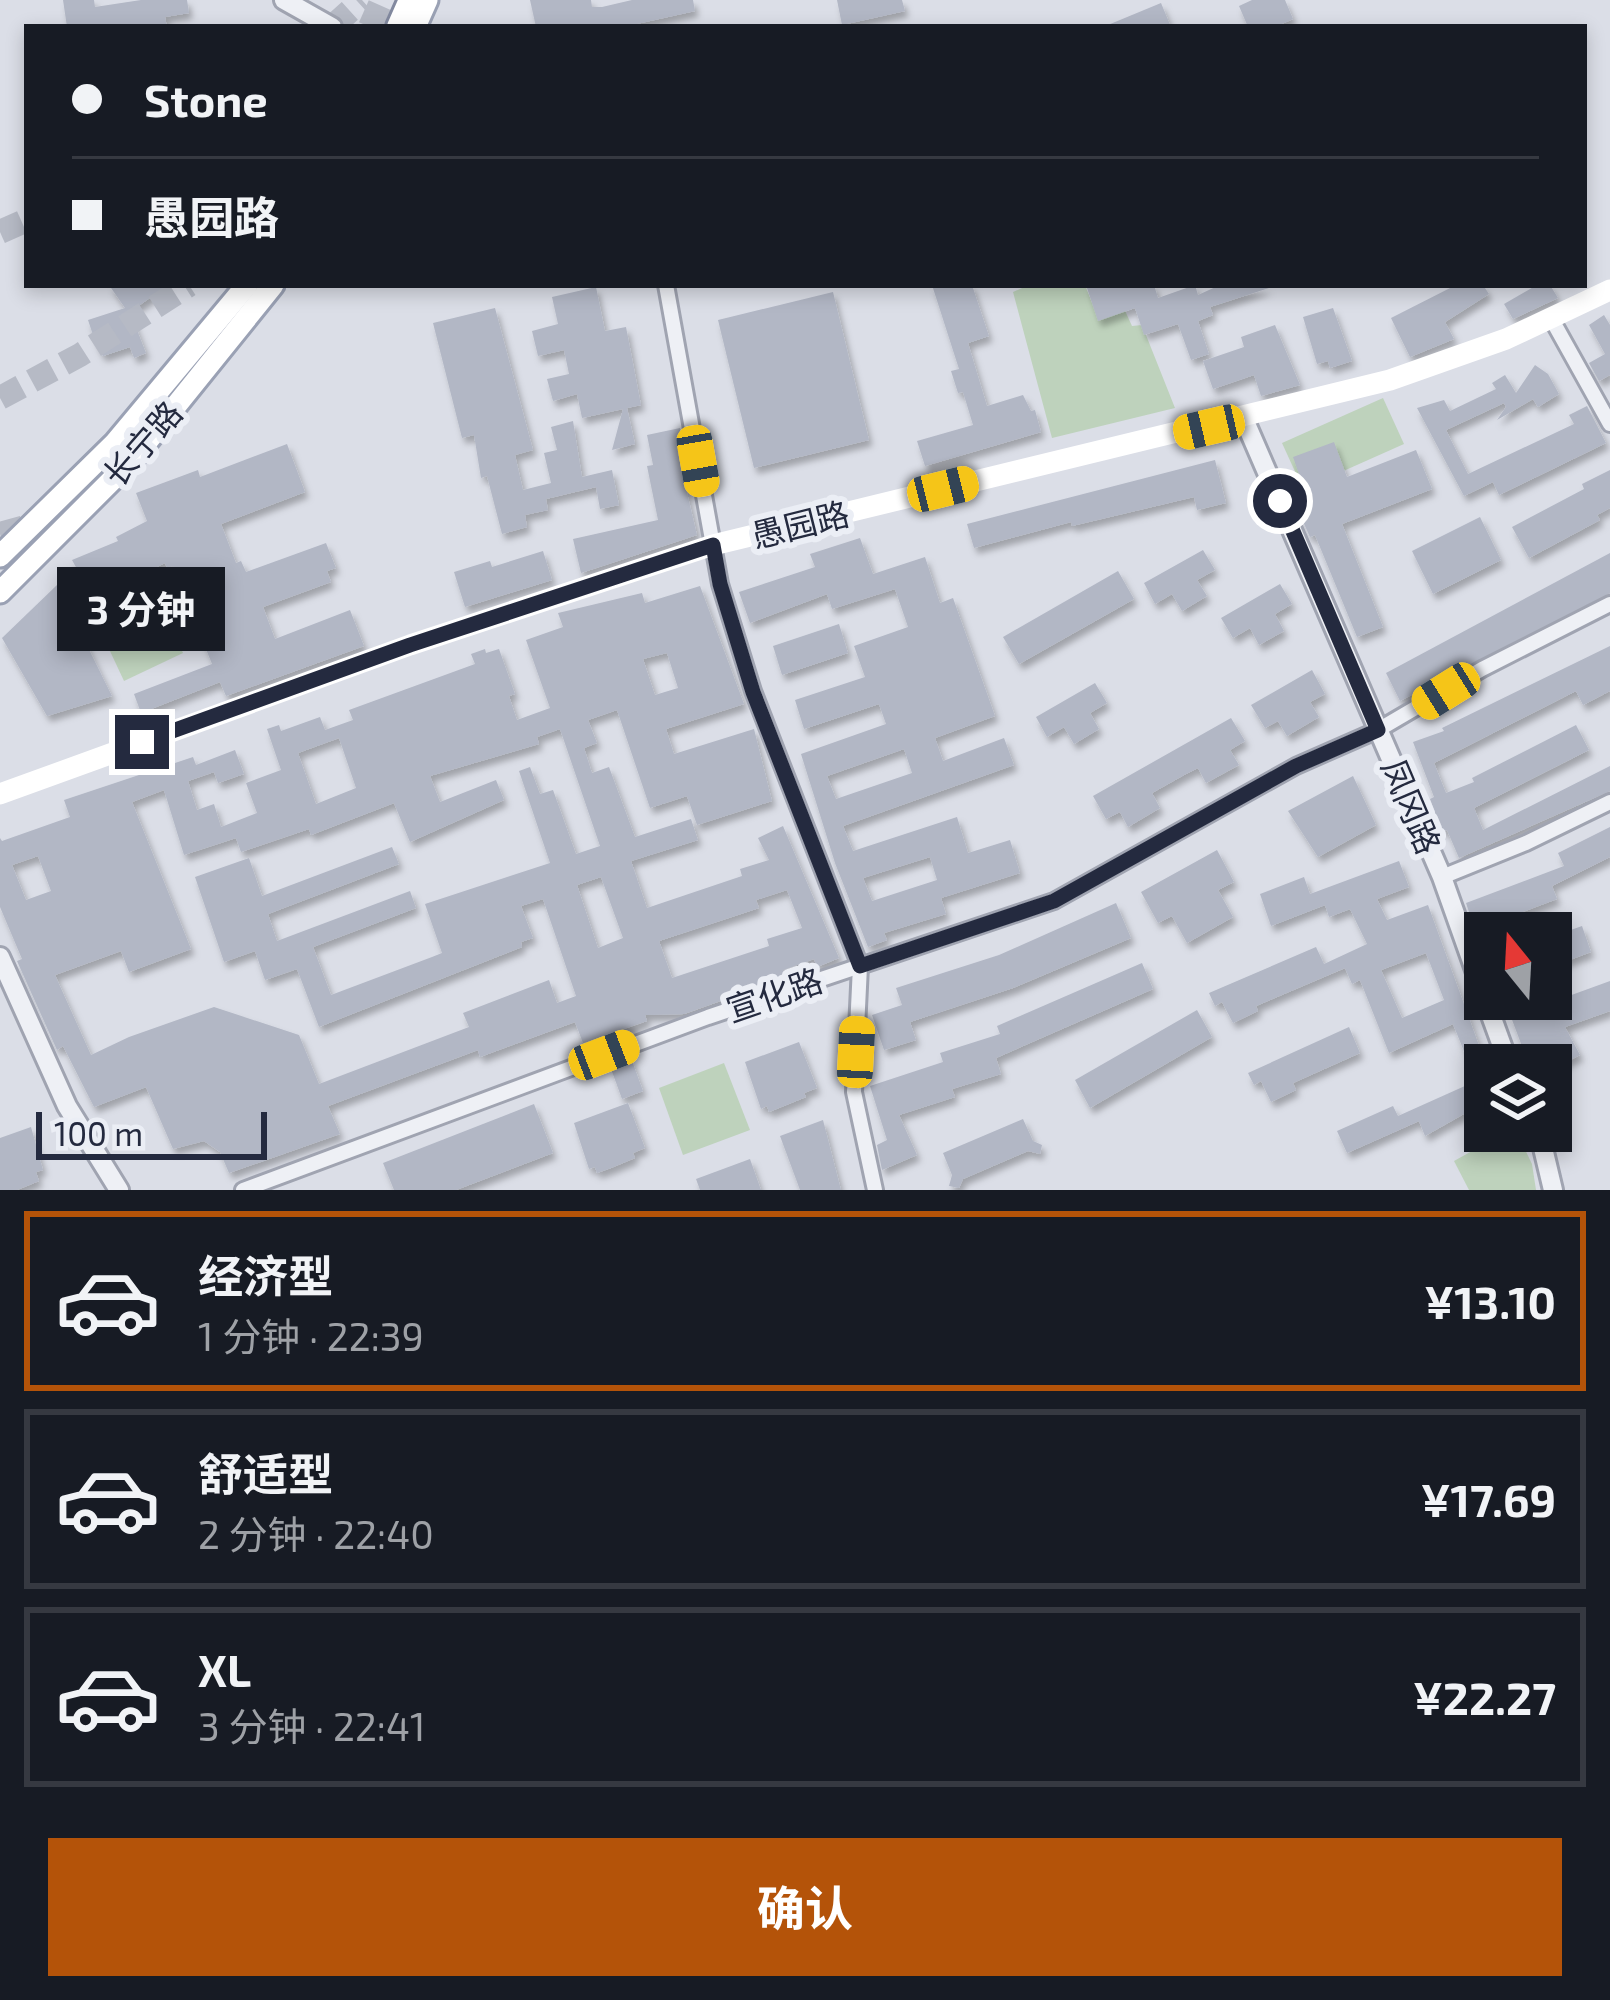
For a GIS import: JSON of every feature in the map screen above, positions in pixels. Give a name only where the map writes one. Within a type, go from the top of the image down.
[{"type":"main road","name":"长宁路","points":[[0,556],[115,443],[244,288]]},
{"type":"main road","name":"长宁路","points":[[0,592],[133,459],[272,288]]},
{"type":"main road","name":"愚园路","points":[[0,794],[410,645],[713,545],[1390,380],[1506,339],[1610,290]]},
{"type":"street","points":[[284,0],[327,24]]},
{"type":"street","points":[[666,288],[720,584],[753,692],[860,966],[854,1092],[875,1190]]},
{"type":"street","points":[[1551,318],[1610,424]]},
{"type":"street","name":"凤冈路","points":[[1244,419],[1442,877],[1464,939]]},
{"type":"street","name":"宣化路","points":[[243,1190],[708,1017],[1054,901],[1296,766],[1378,730],[1482,669],[1610,604]]},
{"type":"street","points":[[1442,877],[1610,802]]},
{"type":"street","points":[[0,957],[67,1106],[119,1190]]},
{"type":"street","points":[[1544,1152],[1553,1190]]},
{"type":"green space","points":[[1086,288],[1095,310],[1122,304],[1132,326],[1142,325],[1175,408],[1052,438],[1013,292]]},
{"type":"green space","points":[[1383,398],[1404,444],[1303,489],[1282,443]]},
{"type":"green space","points":[[153,589],[183,653],[124,681],[94,617]]},
{"type":"green space","points":[[724,1063],[750,1130],[683,1155],[659,1088]]},
{"type":"green space","points":[[1470,1152],[1526,1152],[1536,1190],[1469,1190],[1454,1161]]},
{"type":"building","points":[[63,0],[94,0],[95,7],[187,0],[189,13],[165,17],[166,24],[67,24]]},
{"type":"building","points":[[530,0],[591,0],[592,7],[602,7],[632,0],[693,0],[695,11],[636,24],[535,24]]},
{"type":"building","points":[[837,0],[902,0],[905,11],[842,24]]},
{"type":"building","points":[[1252,0],[1285,0],[1293,19],[1282,24],[1247,24],[1239,6]]},
{"type":"building","points":[[1161,3],[1170,24],[1110,24]]},
{"type":"building","points":[[111,288],[164,288],[130,312],[146,353],[134,358],[130,347],[103,356],[88,320],[125,308]]},
{"type":"building","points":[[596,288],[605,331],[626,327],[641,405],[627,408],[635,444],[612,450],[623,409],[582,418],[577,394],[553,401],[547,379],[569,374],[564,350],[538,356],[532,331],[558,324],[552,297]]},
{"type":"building","points":[[933,288],[973,288],[989,336],[968,343],[987,406],[1023,395],[1031,411],[1035,410],[1041,432],[925,466],[917,441],[973,425],[951,371],[959,369]]},
{"type":"building","points":[[1087,288],[1155,288],[1158,298],[1186,288],[1196,288],[1198,295],[1213,288],[1269,288],[1210,307],[1213,315],[1198,321],[1209,354],[1191,360],[1178,324],[1144,335],[1135,308],[1098,321]]},
{"type":"building","points":[[1450,288],[1485,288],[1489,294],[1445,322],[1454,339],[1410,357],[1391,318]]},
{"type":"building","points":[[1532,288],[1552,288],[1558,298],[1513,319],[1504,304]]},
{"type":"building","points":[[833,292],[869,440],[754,468],[718,320]]},
{"type":"building","points":[[495,308],[533,450],[515,455],[523,490],[551,483],[544,453],[557,450],[551,427],[573,421],[582,477],[612,470],[619,505],[600,509],[596,487],[546,499],[548,510],[525,515],[527,527],[502,534],[487,476],[481,478],[474,435],[462,438],[433,323]]},
{"type":"building","points":[[1333,308],[1352,361],[1330,368],[1328,361],[1317,364],[1303,317]]},
{"type":"building","points":[[1604,315],[1610,325],[1610,375],[1599,381],[1589,363],[1605,354],[1589,325]]},
{"type":"building","points":[[1275,325],[1300,385],[1261,396],[1254,375],[1213,389],[1203,361],[1244,347],[1241,337]]},
{"type":"building","points":[[1535,365],[1548,374],[1559,394],[1538,407],[1533,399],[1497,420],[1504,403],[1446,430],[1468,474],[1574,424],[1569,415],[1587,406],[1606,443],[1499,495],[1493,482],[1464,496],[1417,408],[1444,400],[1450,411],[1496,389],[1492,383],[1505,375],[1516,393]]},
{"type":"building","points":[[680,428],[683,445],[676,446],[697,535],[581,573],[573,539],[658,520],[647,466],[653,465],[647,435]]},
{"type":"building","points":[[1334,442],[1347,477],[1416,450],[1432,489],[1342,524],[1383,627],[1357,637],[1315,535],[1310,537],[1293,499],[1306,494],[1293,457]]},
{"type":"building","points":[[287,444],[305,492],[221,524],[236,563],[241,561],[246,572],[326,543],[336,568],[327,571],[331,582],[263,607],[275,639],[350,610],[364,646],[226,696],[220,682],[141,713],[134,694],[212,664],[173,566],[167,568],[165,563],[93,598],[72,560],[118,541],[116,537],[147,521],[136,493],[198,470],[200,477]]},
{"type":"building","points":[[1215,460],[1226,503],[1197,510],[1194,497],[974,548],[967,524]]},
{"type":"building","points":[[1610,470],[1610,508],[1597,515],[1600,520],[1529,558],[1512,527]]},
{"type":"building","points":[[1480,517],[1501,560],[1433,594],[1412,551]]},
{"type":"building","points":[[860,538],[873,574],[925,557],[940,603],[953,598],[995,716],[935,738],[943,761],[1004,738],[1014,765],[843,826],[853,851],[957,817],[968,853],[1010,840],[1020,873],[941,898],[946,914],[884,933],[887,940],[868,947],[835,863],[801,754],[886,724],[879,704],[804,729],[795,700],[865,677],[854,646],[908,627],[895,589],[832,609],[827,594],[750,623],[739,592],[815,567],[810,554]],"holes":[[[904,749],[912,773],[836,799],[827,776]],[[930,857],[937,880],[872,901],[863,878]]]},
{"type":"building","points":[[1203,550],[1215,570],[1197,580],[1207,596],[1182,611],[1172,594],[1155,604],[1144,583]]},
{"type":"building","points":[[543,551],[552,580],[465,607],[454,572],[490,561],[492,567]]},
{"type":"building","points":[[1610,553],[1610,593],[1400,701],[1386,673]]},
{"type":"building","points":[[1118,571],[1134,599],[1019,664],[1003,637]]},
{"type":"building","points":[[1280,584],[1292,604],[1275,614],[1284,631],[1259,645],[1250,628],[1233,638],[1221,618]]},
{"type":"building","points":[[57,585],[112,696],[47,716],[2,638]]},
{"type":"building","points":[[700,586],[744,704],[666,729],[674,754],[754,729],[772,801],[697,825],[687,796],[650,808],[617,710],[588,720],[597,743],[584,748],[592,773],[609,767],[635,837],[691,819],[698,840],[631,861],[647,908],[742,876],[740,869],[769,860],[758,838],[783,826],[839,958],[817,967],[814,959],[783,970],[785,978],[684,1014],[645,1015],[647,1021],[583,1043],[575,1022],[480,1057],[478,1050],[328,1106],[340,1134],[229,1173],[220,1152],[204,1141],[173,1149],[146,1087],[94,1107],[63,1046],[57,1050],[17,961],[22,959],[0,907],[0,838],[70,817],[64,800],[193,757],[196,765],[235,750],[244,774],[218,783],[214,772],[188,781],[197,810],[214,804],[221,827],[257,813],[246,783],[281,770],[267,729],[279,725],[281,731],[320,717],[325,730],[353,720],[349,710],[475,664],[471,654],[485,649],[486,653],[499,649],[515,694],[509,696],[517,720],[550,708],[526,640],[563,627],[558,613],[642,593],[645,603]],"holes":[[[667,653],[678,688],[655,695],[643,659]],[[560,729],[600,846],[576,854],[553,790],[540,794],[530,767],[519,771],[550,863],[425,904],[442,953],[331,995],[313,947],[416,908],[410,891],[277,941],[268,914],[399,864],[392,847],[262,896],[249,858],[195,877],[224,962],[255,951],[265,980],[297,969],[319,1027],[522,947],[521,942],[533,938],[521,906],[543,899],[576,996],[557,1003],[549,980],[463,1013],[469,1027],[319,1084],[299,1035],[214,1007],[91,1055],[55,975],[121,951],[129,972],[191,949],[132,802],[164,790],[184,855],[236,838],[241,852],[309,829],[311,835],[394,803],[410,842],[504,800],[496,780],[440,802],[430,776],[539,744],[537,737]],[[339,738],[356,788],[316,804],[298,753]],[[38,856],[51,891],[26,900],[12,865]],[[601,877],[623,938],[598,948],[577,885]],[[787,890],[802,928],[767,939],[769,946],[672,978],[659,941],[759,908],[756,900]]]},
{"type":"building","points":[[839,624],[848,653],[782,675],[773,646]]},
{"type":"building","points":[[1610,646],[1610,691],[1583,705],[1576,691],[1434,763],[1446,793],[1576,725],[1589,750],[1474,808],[1483,830],[1610,766],[1610,791],[1459,858],[1447,830],[1442,831],[1413,742],[1444,731],[1442,728]]},
{"type":"building","points":[[1312,670],[1325,694],[1310,702],[1319,717],[1287,736],[1278,721],[1265,728],[1251,705]]},
{"type":"building","points":[[1095,683],[1107,703],[1090,713],[1099,729],[1074,744],[1064,727],[1047,737],[1036,717]]},
{"type":"building","points":[[1231,718],[1245,741],[1230,750],[1239,765],[1206,783],[1198,768],[1184,775],[1152,793],[1160,808],[1128,827],[1120,812],[1106,819],[1093,796]]},
{"type":"building","points":[[1353,776],[1376,825],[1318,857],[1288,811]]},
{"type":"building","points":[[1610,827],[1610,857],[1552,886],[1557,899],[1523,912],[1469,912],[1466,903],[1564,866],[1558,853]]},
{"type":"building","points":[[1217,850],[1234,882],[1218,890],[1233,917],[1187,943],[1172,916],[1158,923],[1141,892]]},
{"type":"building","points":[[1399,861],[1409,887],[1377,899],[1387,920],[1428,905],[1464,1004],[1464,1020],[1470,1020],[1478,1044],[1464,1044],[1464,1051],[1453,1024],[1389,1053],[1360,980],[1352,984],[1345,968],[1256,1006],[1258,1011],[1233,1023],[1222,1002],[1215,1006],[1209,993],[1316,947],[1324,964],[1367,944],[1350,909],[1329,917],[1325,905],[1271,926],[1260,894],[1304,877],[1310,894]],"holes":[[[1426,953],[1444,1000],[1402,1018],[1381,970]]]},
{"type":"building","points":[[1116,903],[1131,938],[1013,988],[910,1022],[916,1040],[884,1050],[872,1015],[902,1005],[896,988],[999,955]]},
{"type":"building","points":[[1582,926],[1591,952],[1572,959],[1572,930]]},
{"type":"building","points":[[1142,963],[1153,989],[996,1058],[1001,1074],[952,1089],[955,1097],[899,1115],[917,1155],[882,1170],[877,1145],[887,1140],[870,1086],[943,1062],[940,1053],[1000,1034],[997,1026]]},
{"type":"building","points":[[1610,981],[1610,1011],[1565,1027],[1580,1055],[1572,1059],[1572,1044],[1521,1044],[1512,1020],[1572,1020],[1572,995]]},
{"type":"building","points":[[1197,1010],[1212,1037],[1090,1108],[1075,1080]]},
{"type":"building","points":[[1349,1027],[1360,1053],[1293,1083],[1296,1090],[1271,1102],[1261,1081],[1254,1085],[1248,1073]]},
{"type":"building","points":[[799,1042],[817,1088],[769,1112],[767,1106],[761,1109],[745,1062]]},
{"type":"building","points":[[631,1058],[643,1091],[622,1099],[610,1066]]},
{"type":"building","points":[[1464,1086],[1464,1114],[1425,1136],[1419,1121],[1347,1153],[1337,1131],[1393,1106],[1398,1116]]},
{"type":"building","points":[[628,1103],[645,1148],[611,1168],[597,1173],[595,1167],[589,1169],[574,1123]]},
{"type":"building","points":[[534,1104],[553,1153],[456,1190],[394,1190],[383,1163]]},
{"type":"building","points":[[1023,1119],[1033,1141],[1042,1145],[1040,1154],[1028,1151],[963,1179],[959,1188],[949,1186],[952,1175],[943,1153]]},
{"type":"building","points":[[823,1120],[841,1190],[800,1190],[780,1136]]},
{"type":"building","points":[[31,1127],[43,1170],[36,1172],[39,1181],[17,1190],[0,1190],[0,1138]]},
{"type":"building","points":[[750,1159],[761,1190],[700,1190],[696,1179]]},
{"type":"tunnel","points":[[335,24],[362,0]]},
{"type":"tunnel","points":[[371,24],[382,0]]},
{"type":"tunnel","points":[[0,232],[24,221]]},
{"type":"tunnel","points":[[0,398],[80,355],[184,288]]},
{"type":"tunnel","points":[[73,496],[118,461],[213,340]]},
{"type":"tunnel","points":[[0,534],[40,523],[91,495]]},
{"type":"route","points":[[142,742],[410,645],[713,545],[753,692],[860,966],[1054,901],[1296,766],[1378,730],[1280,501]]}]
